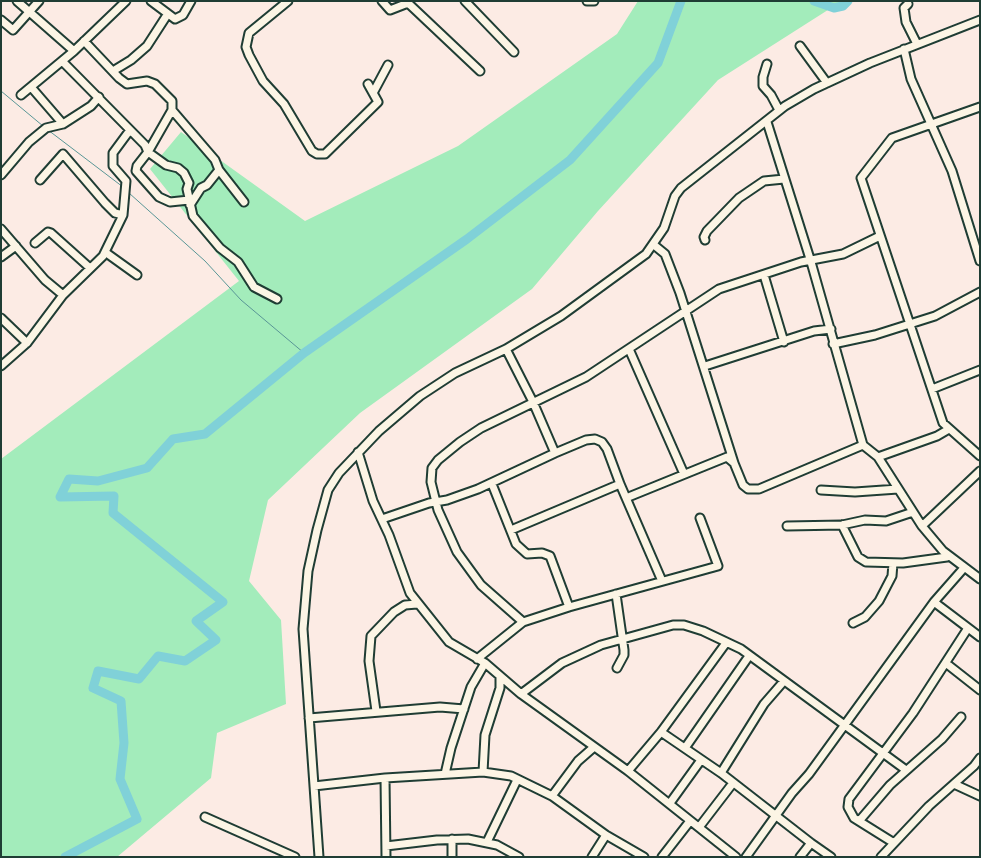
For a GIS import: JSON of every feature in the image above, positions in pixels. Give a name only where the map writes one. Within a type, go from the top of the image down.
[{"type":"street","points":[[18,1],[28,12],[51,29],[74,51]]},
{"type":"street","points":[[1,20],[13,30],[39,1]]},
{"type":"street","points":[[21,95],[74,51],[126,1]]},
{"type":"street","points":[[151,1],[167,15],[175,18],[181,17],[191,1]]},
{"type":"street","points":[[288,1],[249,33],[246,46],[263,81],[284,104],[312,151],[317,154],[325,154],[378,102],[368,84]]},
{"type":"street","points":[[382,1],[390,10],[408,3],[480,71]]},
{"type":"street","points":[[465,1],[514,52]]},
{"type":"street","points":[[587,1],[594,1]]},
{"type":"street","points":[[908,4],[904,8],[906,22],[917,44]]},
{"type":"street","points":[[113,71],[147,46],[167,15]]},
{"type":"street","points":[[319,857],[303,629],[308,572],[320,518],[328,490],[339,473],[358,452],[420,396],[456,373],[506,349],[582,303],[646,254],[664,228],[675,196],[681,188],[780,110],[827,83],[904,49],[980,20]]},
{"type":"street","points":[[84,41],[128,84],[147,81],[155,84],[172,101],[172,110],[148,152],[137,166],[138,175],[164,199],[170,202],[190,202]]},
{"type":"street","points":[[800,46],[827,83]]},
{"type":"street","points":[[904,49],[911,79],[952,171],[980,261]]},
{"type":"street","points":[[62,60],[145,145],[148,152],[166,166],[178,168],[184,173],[189,183],[193,216],[220,248],[238,262],[254,287],[276,299]]},
{"type":"street","points":[[767,64],[763,77],[763,86],[780,110]]},
{"type":"street","points":[[373,93],[388,65]]},
{"type":"street","points":[[31,87],[63,124]]},
{"type":"street","points":[[1,175],[29,142],[46,128],[63,124],[91,106],[99,97]]},
{"type":"street","points":[[980,107],[892,138],[861,178],[908,325],[943,423],[980,456]]},
{"type":"street","points":[[172,110],[215,160],[219,170],[244,202]]},
{"type":"street","points":[[767,122],[811,262],[864,445],[878,457],[922,526],[947,556],[963,569],[980,579]]},
{"type":"street","points":[[1,366],[27,343],[63,295],[105,252],[123,215],[126,181],[113,166],[113,153],[130,130]]},
{"type":"street","points":[[40,180],[63,154],[105,203],[115,213],[123,215]]},
{"type":"street","points":[[190,202],[219,170]]},
{"type":"street","points":[[706,240],[704,237],[707,230],[739,198],[764,181],[784,179]]},
{"type":"street","points":[[1,230],[45,280],[63,295]]},
{"type":"street","points":[[35,243],[48,232],[51,233],[90,268]]},
{"type":"street","points":[[523,622],[481,585],[467,568],[446,530],[435,502],[431,482],[432,468],[438,460],[468,436],[586,377],[686,309],[719,289],[801,262],[811,262],[843,254],[880,236]]},
{"type":"street","points":[[654,245],[665,254],[690,319],[734,463],[743,485],[753,490],[864,445]]},
{"type":"street","points":[[1,257],[16,246]]},
{"type":"street","points":[[105,252],[137,275]]},
{"type":"street","points":[[764,275],[784,342]]},
{"type":"street","points":[[834,344],[908,325],[950,309],[980,292]]},
{"type":"street","points":[[674,317],[690,319]]},
{"type":"street","points":[[1,318],[27,343]]},
{"type":"street","points":[[705,366],[814,332],[830,329]]},
{"type":"street","points":[[506,349],[533,402],[555,453]]},
{"type":"street","points":[[629,349],[684,474]]},
{"type":"street","points":[[932,389],[980,370]]},
{"type":"street","points":[[878,457],[937,436],[949,429]]},
{"type":"street","points":[[382,519],[435,502],[455,498],[492,484],[555,453],[595,439],[607,449],[662,581]]},
{"type":"street","points":[[358,452],[373,501],[382,519],[404,580],[417,604],[449,642],[477,660],[484,662],[500,678],[628,771],[690,821],[700,826],[736,857]]},
{"type":"street","points":[[626,498],[726,457],[734,463]]},
{"type":"street","points":[[922,526],[980,472]]},
{"type":"street","points":[[492,484],[516,544],[526,554],[542,553],[550,556],[569,607]]},
{"type":"street","points":[[511,530],[620,484]]},
{"type":"street","points":[[821,490],[856,492],[898,489]]},
{"type":"street","points":[[787,526],[842,525],[865,520],[886,521],[913,512]]},
{"type":"street","points":[[477,660],[523,622],[569,607],[718,566],[700,518]]},
{"type":"street","points":[[842,525],[858,558],[866,562],[893,563],[947,556]]},
{"type":"street","points":[[853,623],[865,617],[879,601],[892,576],[893,563]]},
{"type":"street","points":[[746,857],[774,816],[809,774],[934,602],[963,569]]},
{"type":"street","points":[[616,594],[624,655],[617,668]]},
{"type":"street","points":[[934,602],[980,637]]},
{"type":"street","points":[[376,711],[369,661],[371,636],[394,612],[405,606],[417,604]]},
{"type":"street","points":[[521,694],[562,663],[601,645],[679,624],[703,631],[741,649],[906,770]]},
{"type":"street","points":[[894,843],[854,818],[849,811],[849,799],[947,664],[968,628]]},
{"type":"street","points":[[628,771],[661,732],[726,642]]},
{"type":"street","points":[[684,748],[749,656]]},
{"type":"street","points":[[445,774],[464,709],[484,662]]},
{"type":"street","points":[[947,664],[979,687]]},
{"type":"street","points":[[483,772],[485,736],[500,688],[500,678]]},
{"type":"street","points":[[721,773],[764,704],[784,681]]},
{"type":"street","points":[[309,718],[440,707],[464,709]]},
{"type":"street","points":[[860,820],[906,770],[942,739],[961,718]]},
{"type":"street","points":[[661,732],[721,773],[774,816],[831,857]]},
{"type":"street","points":[[552,796],[578,761],[594,747]]},
{"type":"street","points":[[880,857],[929,806],[980,758]]},
{"type":"street","points":[[670,803],[700,760]]},
{"type":"street","points":[[314,786],[384,778],[483,772],[511,776],[552,796],[606,835],[644,857]]},
{"type":"street","points":[[384,778],[386,857]]},
{"type":"street","points":[[487,842],[518,780]]},
{"type":"street","points":[[700,826],[733,783]]},
{"type":"street","points":[[954,784],[980,796]]},
{"type":"street","points":[[205,816],[294,856]]},
{"type":"street","points":[[662,857],[690,821]]},
{"type":"street","points":[[592,857],[606,835]]},
{"type":"street","points":[[386,846],[452,839],[487,842],[519,857]]},
{"type":"street","points":[[452,839],[452,857]]},
{"type":"street","points":[[800,857],[811,843]]},
{"type":"green space","points":[[638,1],[842,1],[718,80],[598,211],[532,289],[360,413],[268,500],[249,581],[281,620],[286,704],[217,733],[211,778],[117,857],[1,857],[1,459],[239,281],[150,169],[181,132],[305,221],[458,146],[617,34]]},
{"type":"waterway","points":[[65,857],[137,819],[120,779],[124,743],[121,701],[93,688],[98,671],[139,679],[158,656],[185,661],[216,640],[196,621],[223,602],[113,513],[114,496],[60,497],[69,479],[98,481],[147,468],[173,439],[205,434],[304,353],[467,239],[570,160],[658,63],[681,1]]},
{"type":"waterway","points":[[814,1],[834,8],[843,6],[848,1]]},
{"type":"waterway","points":[[1,91],[43,126]]},
{"type":"waterway","points":[[48,130],[123,187]]},
{"type":"waterway","points":[[129,193],[205,261],[241,300],[304,353]]}]
